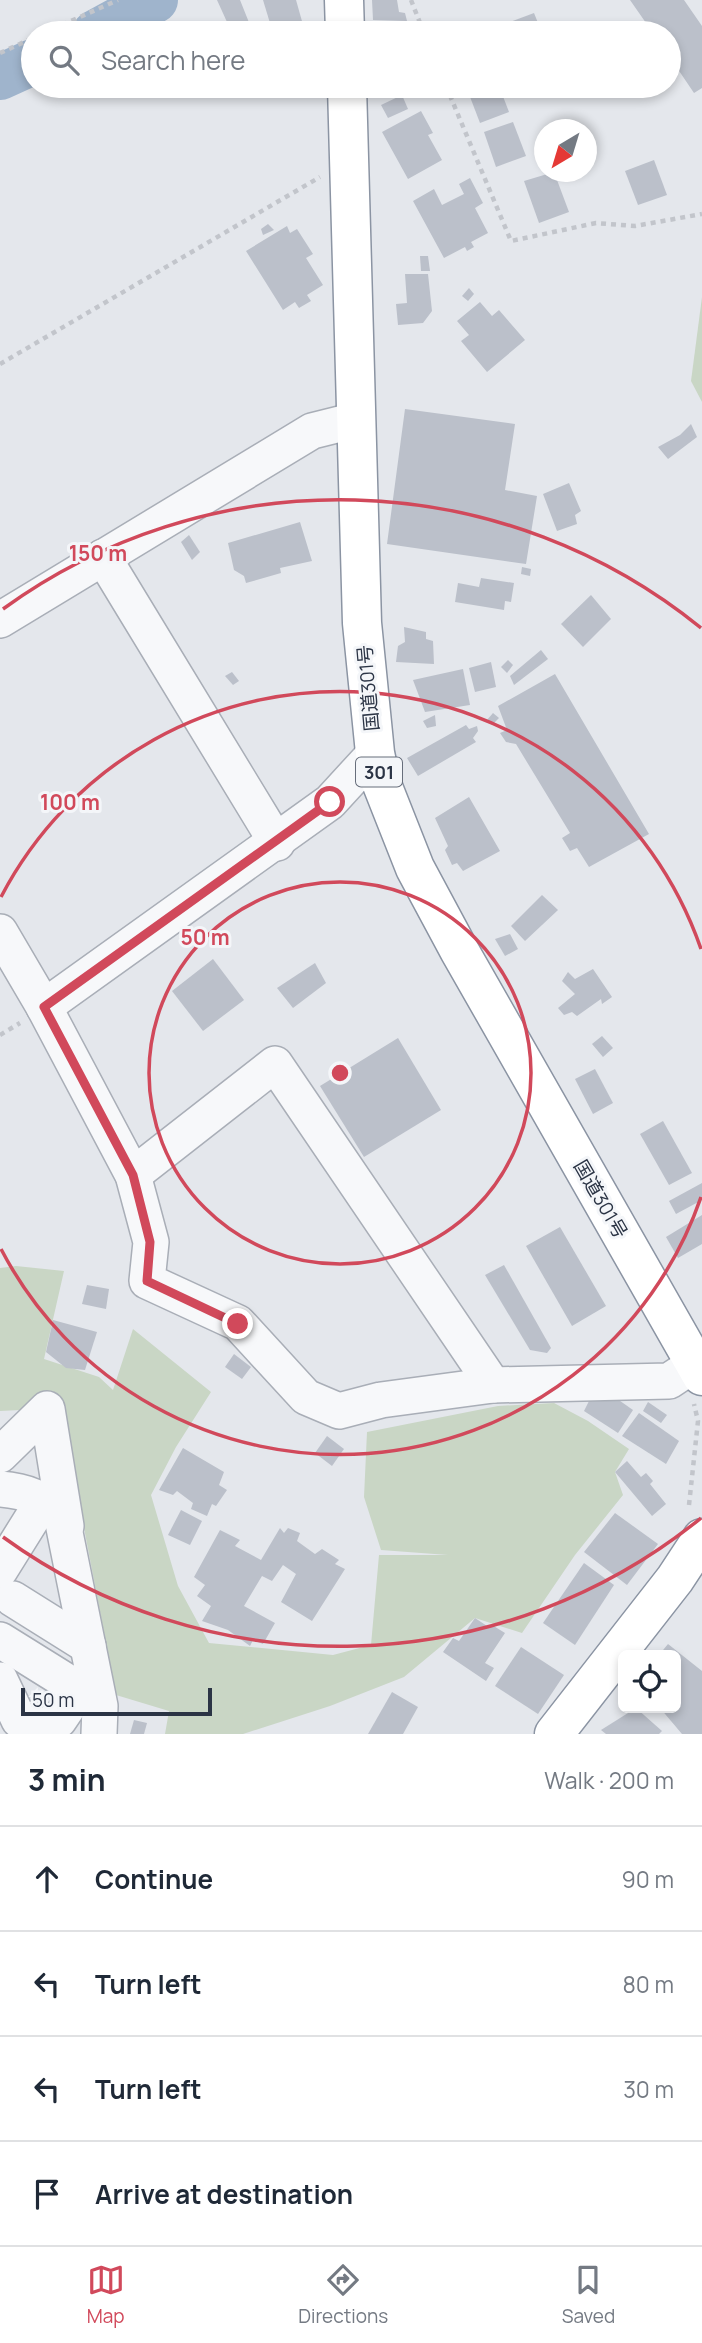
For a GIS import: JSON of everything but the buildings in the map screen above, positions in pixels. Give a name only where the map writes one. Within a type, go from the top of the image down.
[{"type":"highway","points":[[344,0],[345,21]]},
{"type":"highway","name":"国道301号","points":[[347,98],[362,624],[375,752],[392,814],[415,868],[696,1377]]},
{"type":"highway","points":[[554,1734],[675,1579],[695,1521]]},
{"type":"street","points":[[0,620],[312,431],[356,420]]},
{"type":"street","points":[[103,557],[276,843]]},
{"type":"street","points":[[44,1007],[330,802],[375,752]]},
{"type":"street","points":[[0,932],[44,1007],[133,1175],[150,1242],[147,1281],[238,1324],[306,1396],[339,1411],[381,1400],[493,1385],[668,1381],[696,1377]]},
{"type":"street","points":[[133,1175],[275,1064],[493,1385]]},
{"type":"street","points":[[0,1455],[47,1409],[88,1646],[92,1708]]},
{"type":"street","points":[[0,1489],[34,1495],[62,1518],[67,1533]]},
{"type":"street","points":[[43,1501],[21,1593],[88,1646]]},
{"type":"street","points":[[0,1640],[92,1708]]},
{"type":"street","points":[[0,1680],[19,1720],[37,1728],[45,1728],[92,1708]]},
{"type":"path","points":[[71,21],[118,0]]},
{"type":"path","points":[[411,0],[419,21]]},
{"type":"path","points":[[0,53],[21,43]]},
{"type":"path","points":[[451,98],[511,241],[596,223],[635,226],[702,214]]},
{"type":"path","points":[[0,364],[330,171],[350,166]]},
{"type":"path","points":[[695,1521],[698,1421],[696,1377]]},
{"type":"green space","points":[[702,297],[702,402],[691,381]]},
{"type":"green space","points":[[16,1266],[64,1271],[44,1359],[99,1377],[113,1390],[133,1329],[211,1392],[176,1447],[151,1495],[178,1586],[209,1643],[333,1655],[371,1645],[379,1555],[448,1555],[381,1550],[364,1497],[367,1432],[498,1406],[554,1403],[588,1421],[629,1449],[615,1472],[623,1495],[575,1555],[522,1633],[475,1618],[404,1677],[330,1706],[243,1734],[165,1734],[169,1711],[116,1695],[61,1408],[0,1411],[0,1268]]},
{"type":"waterway","points":[[117,21],[155,0]]},
{"type":"waterway","points":[[0,77],[21,67]]},
{"type":"route","points":[[238,1324],[147,1281],[150,1242],[133,1175],[44,1007],[330,802]]}]
